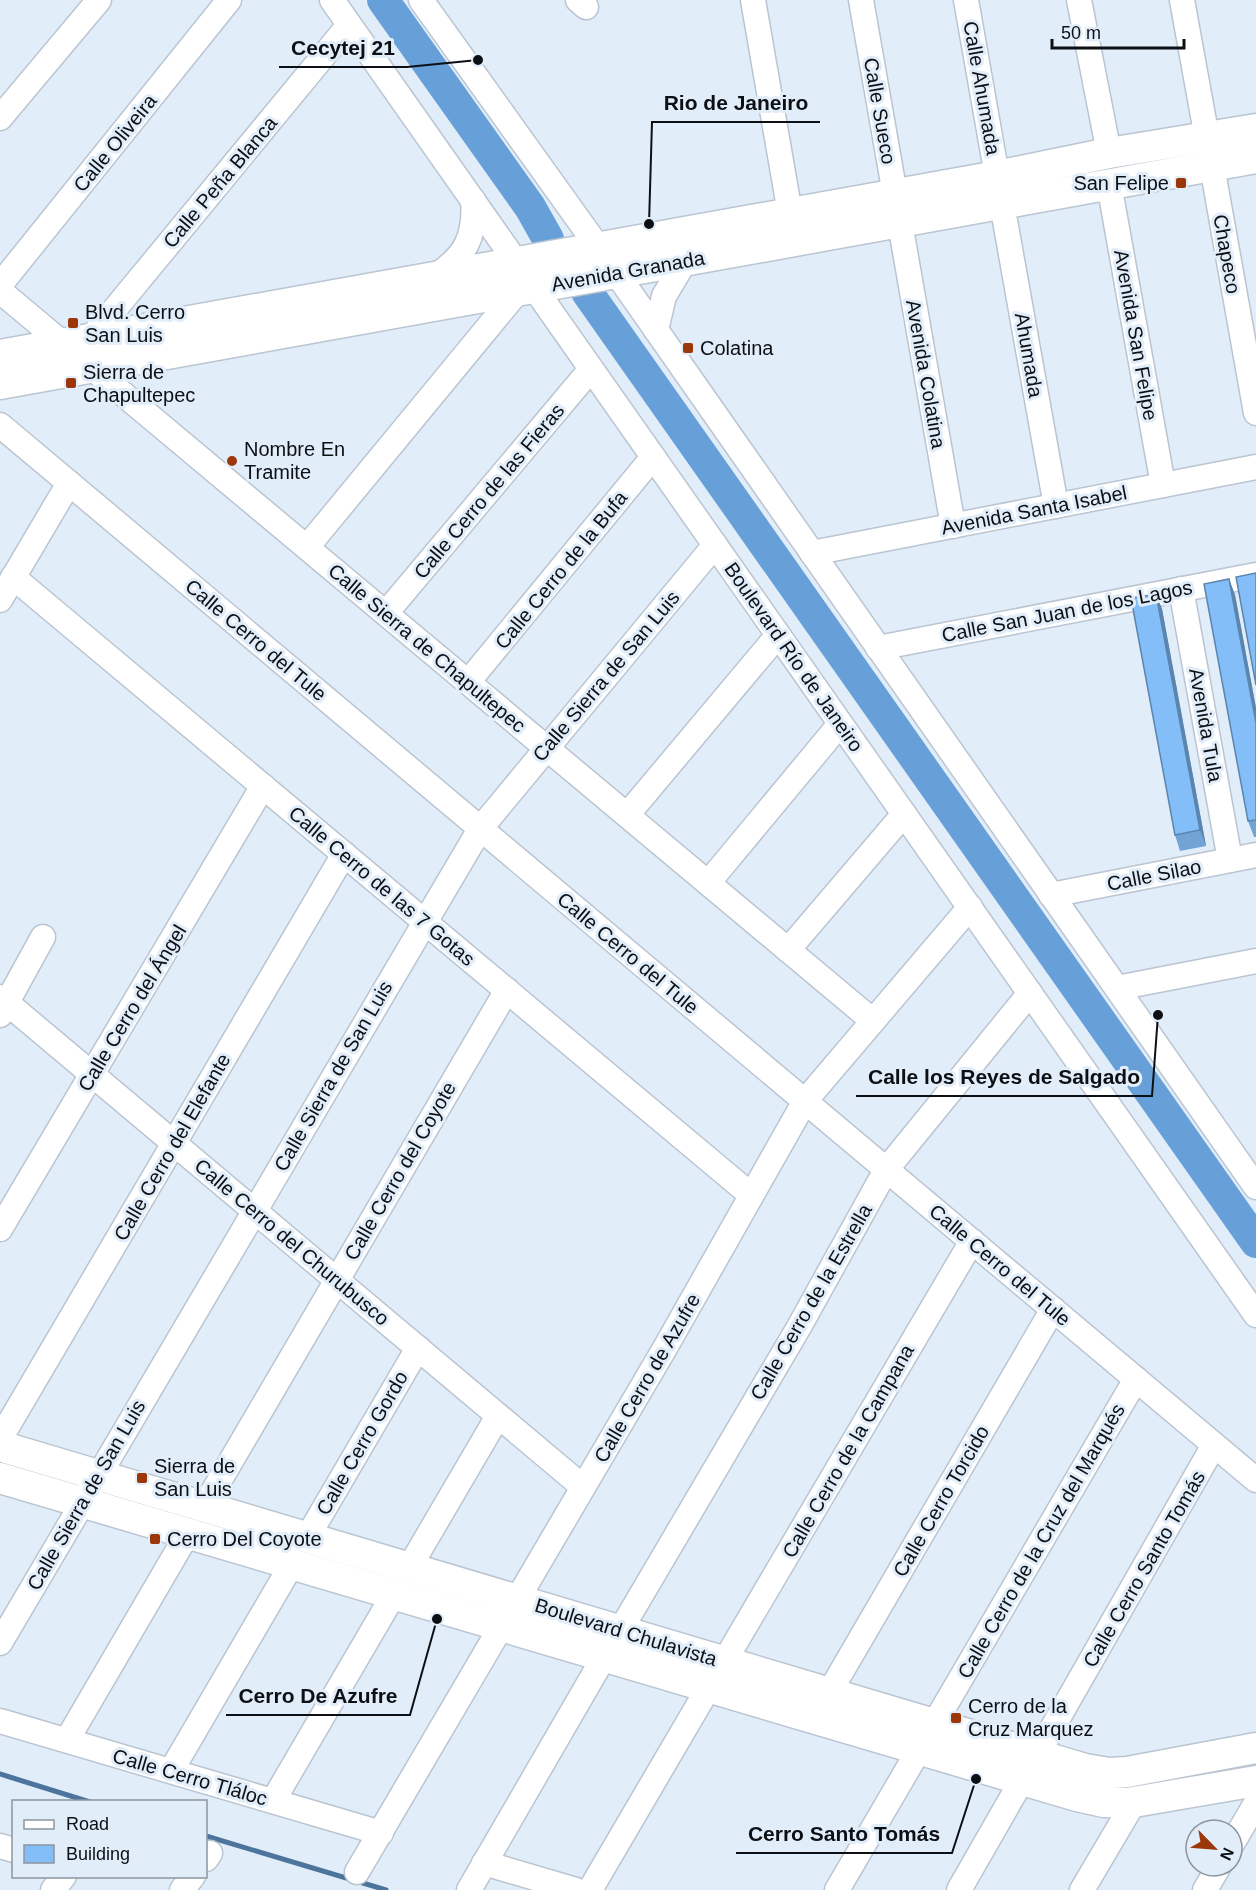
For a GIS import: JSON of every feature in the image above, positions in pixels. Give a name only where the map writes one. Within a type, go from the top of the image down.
[{"type":"main road","name":"Avenida Granada","points":[[0,355],[82,350],[523,280],[616,273],[685,261],[897,208],[1000,190],[1109,184],[1209,152],[1256,129]]},
{"type":"main road","name":"Avenida Granada","points":[[1000,190],[1109,153],[1209,152],[1256,158]]},
{"type":"main road","name":"Avenida Granada","points":[[0,384],[82,350],[434,277],[523,280],[598,247],[790,213],[897,208]]},
{"type":"main road","name":"Boulevard Chulavista","points":[[0,1446],[1085,1769],[1109,1773],[1127,1772],[1256,1748]]},
{"type":"main road","name":"Boulevard Chulavista","points":[[0,1478],[919,1750],[1104,1802],[1134,1802],[1256,1781]]},
{"type":"street","points":[[0,118],[99,0]]},
{"type":"street","name":"Calle Oliveira","points":[[0,285],[229,0]]},
{"type":"street","name":"Boulevard Río de Janeiro","points":[[332,0],[473,200],[523,280],[591,369],[1256,1314]]},
{"type":"street","points":[[421,0],[598,247],[1256,1187]]},
{"type":"street","points":[[753,0],[790,213]]},
{"type":"street","name":"Calle Sueco","points":[[861,0],[897,208]]},
{"type":"street","name":"Calle Ahumada","points":[[966,0],[1000,190]]},
{"type":"street","points":[[1079,0],[1109,153]]},
{"type":"street","name":"Chapeco","points":[[1182,0],[1256,413]]},
{"type":"street","name":"Calle Peña Blanca","points":[[82,350],[350,25]]},
{"type":"street","name":"Avenida San Felipe","points":[[1109,184],[1163,486]]},
{"type":"street","name":"Ahumada","points":[[1000,190],[1056,506]]},
{"type":"street","points":[[434,277],[451,266],[464,251],[473,225],[473,200]]},
{"type":"street","name":"Avenida Colatina","points":[[897,208],[953,526]]},
{"type":"street","points":[[656,330],[664,296],[685,261]]},
{"type":"street","points":[[307,547],[523,280]]},
{"type":"street","name":"Calle Sierra de Chapultepec","points":[[0,291],[82,350],[307,547],[873,1022]]},
{"type":"street","name":"Calle Cerro de las Fieras","points":[[386,613],[591,369]]},
{"type":"street","name":"Calle Cerro del Tule","points":[[0,425],[1256,1480]]},
{"type":"street","name":"Calle Cerro de la Bufa","points":[[468,682],[653,457]]},
{"type":"street","name":"Avenida Santa Isabel","points":[[812,553],[1256,467]]},
{"type":"street","points":[[0,600],[69,483]]},
{"type":"street","name":"Calle Sierra de San Luis","points":[[0,1643],[480,828],[715,545]]},
{"type":"street","name":"Calle San Juan de los Lagos","points":[[878,648],[1256,575]]},
{"type":"street","name":"Calle Cerro de las 7 Gotas","points":[[13,577],[751,1195]]},
{"type":"street","name":"Avenida Tula","points":[[1181,589],[1230,860]]},
{"type":"street","points":[[627,816],[778,635]]},
{"type":"street","points":[[708,883],[840,723]]},
{"type":"street","name":"Calle Cerro del Ángel","points":[[0,1230],[263,786]]},
{"type":"street","points":[[788,950],[904,814]]},
{"type":"street","name":"Calle Cerro del Elefante","points":[[0,1440],[344,854]]},
{"type":"street","name":"Calle Silao","points":[[1051,895],[1256,855]]},
{"type":"street","name":"Calle Cerro de Azufre","points":[[357,1872],[583,1487],[804,1101],[970,907]]},
{"type":"street","points":[[2,1005],[43,938]]},
{"type":"street","points":[[1117,988],[1256,961]]},
{"type":"street","name":"Calle Cerro del Coyote","points":[[204,1507],[507,990]]},
{"type":"street","name":"Calle Cerro de la Estrella","points":[[620,1631],[799,1327],[886,1170],[1030,993]]},
{"type":"street","name":"Calle Cerro del Churubusco","points":[[2,1005],[92,1074],[583,1487]]},
{"type":"street","name":"Calle Cerro de la Campana","points":[[724,1662],[972,1241]]},
{"type":"street","name":"Calle Cerro Torcido","points":[[830,1693],[1053,1309]]},
{"type":"street","name":"Calle Cerro Gordo","points":[[307,1538],[418,1348]]},
{"type":"street","name":"Calle Cerro de la Cruz del Marqués","points":[[837,1890],[1136,1379]]},
{"type":"street","points":[[409,1568],[498,1416]]},
{"type":"street","name":"Calle Cerro Santo Tomás","points":[[1037,1755],[1214,1445]]},
{"type":"street","points":[[67,1740],[188,1533]]},
{"type":"street","points":[[171,1771],[292,1564]]},
{"type":"street","points":[[273,1801],[394,1594]]},
{"type":"street","points":[[469,1890],[604,1657]]},
{"type":"street","points":[[590,1890],[709,1688]]},
{"type":"street","name":"Calle Cerro Tláloc","points":[[0,1721],[381,1833]]},
{"type":"street","points":[[959,1890],[1023,1780]]},
{"type":"street","points":[[1082,1890],[1134,1802]]},
{"type":"street","points":[[1244,1824],[1256,1803]]},
{"type":"street","points":[[484,1863],[576,1890]]},
{"type":"street","points":[[53,1890],[62,1878]]},
{"type":"street","points":[[182,1890],[191,1878]]},
{"type":"building","points":[[1256,573],[1256,685],[1236,577]]},
{"type":"building","points":[[1229,579],[1256,723],[1256,820],[1248,821],[1204,584]]},
{"type":"building","points":[[1156,594],[1200,830],[1175,835],[1131,598]]},
{"type":"waterway","points":[[383,0],[530,207],[548,239]]},
{"type":"waterway","points":[[587,292],[1256,1242]]},
{"type":"waterway","points":[[0,1774],[84,1800]]},
{"type":"waterway","points":[[207,1836],[386,1890]]},
{"type":"place","name":"Cecytej 21","points":[[478,60]]},
{"type":"place","name":"San Felipe","points":[[1181,183]]},
{"type":"place","name":"Rio de Janeiro","points":[[649,224]]},
{"type":"place","name":"Blvd. Cerro San Luis","points":[[73,323]]},
{"type":"place","name":"Colatina","points":[[688,348]]},
{"type":"place","name":"Sierra de Chapultepec","points":[[71,383]]},
{"type":"place","name":"Nombre En Tramite","points":[[232,461]]},
{"type":"place","name":"Calle los Reyes de Salgado","points":[[1158,1015]]},
{"type":"place","name":"Sierra de San Luis","points":[[142,1478]]},
{"type":"place","name":"Cerro Del Coyote","points":[[155,1539]]},
{"type":"place","name":"Cerro De Azufre","points":[[437,1619]]},
{"type":"place","name":"Cerro de la Cruz Marquez","points":[[956,1718]]},
{"type":"place","name":"Cerro Santo Tomás","points":[[976,1779]]}]
